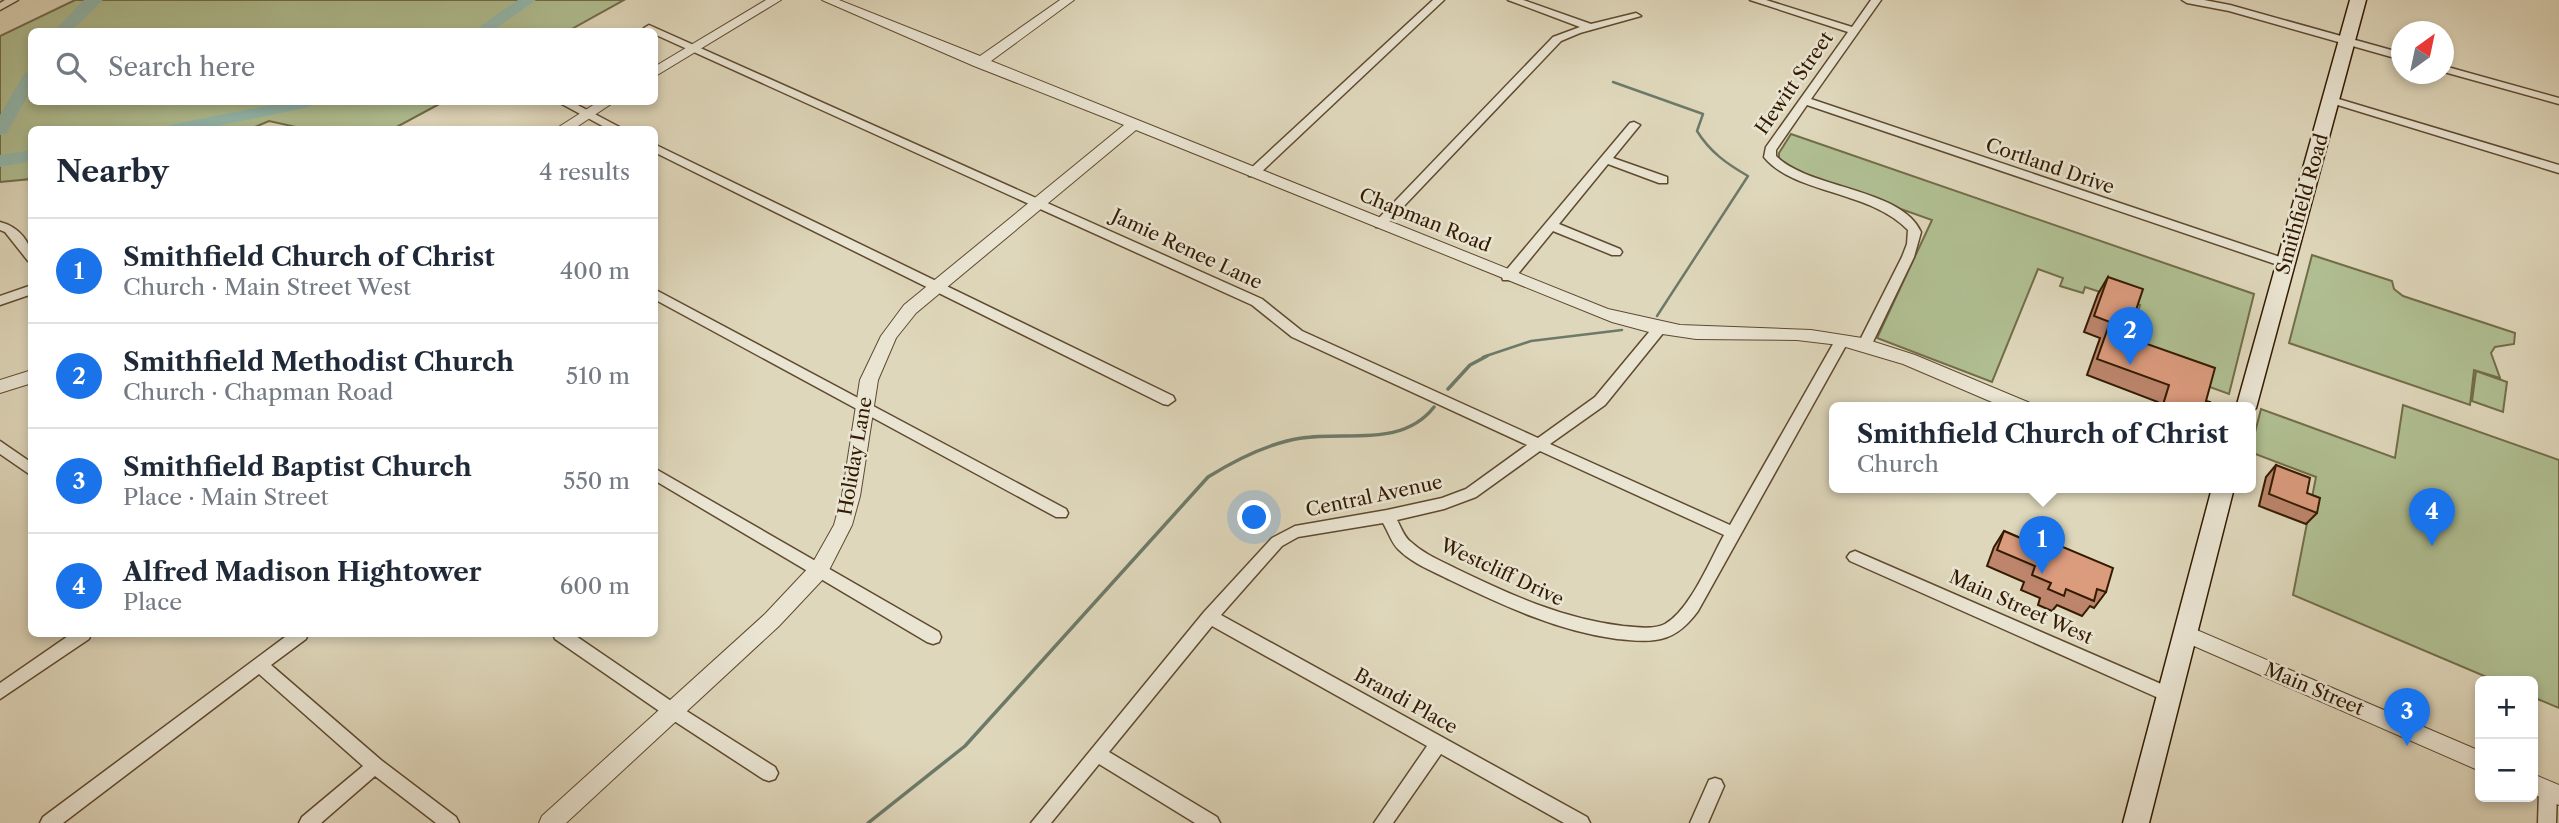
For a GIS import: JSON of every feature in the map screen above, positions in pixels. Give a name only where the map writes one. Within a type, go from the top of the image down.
[{"type":"main road","name":"Smithfield Road","points":[[2248,402],[2358,0]]},
{"type":"main road","points":[[2136,823],[2222,493]]},
{"type":"street","points":[[0,7],[13,0]]},
{"type":"street","points":[[658,71],[775,0]]},
{"type":"street","name":"Chapman Road","points":[[828,0],[1602,313],[1659,329],[1820,336],[1842,340],[1864,345],[2009,402]]},
{"type":"street","points":[[979,62],[1068,0]]},
{"type":"street","points":[[1253,173],[1439,0]]},
{"type":"street","points":[[1513,0],[1589,26]]},
{"type":"street","points":[[1755,0],[1854,31]]},
{"type":"street","name":"Hewitt Street","points":[[1864,345],[1915,235],[1913,229],[1892,211],[1795,175],[1774,163],[1770,150],[1876,0]]},
{"type":"street","points":[[2188,0],[2230,8],[2391,54]]},
{"type":"street","points":[[1380,224],[1557,39],[1589,26],[1636,16]]},
{"type":"street","name":"Jamie Renee Lane","points":[[658,32],[1257,302],[1297,334],[1323,347],[1732,532]]},
{"type":"street","points":[[2454,72],[2559,101]]},
{"type":"street","points":[[2332,100],[2559,169]]},
{"type":"street","name":"Cortland Drive","points":[[1805,101],[2285,263]]},
{"type":"street","points":[[570,105],[612,126]]},
{"type":"street","points":[[567,126],[602,105]]},
{"type":"street","name":"Holiday Lane","points":[[550,823],[772,620],[819,570],[843,526],[851,496],[869,380],[889,336],[910,309],[1133,125]]},
{"type":"street","points":[[1508,277],[1634,125]]},
{"type":"street","points":[[658,149],[1168,400]]},
{"type":"street","points":[[1606,159],[1663,180]]},
{"type":"street","points":[[1551,225],[1616,252]]},
{"type":"street","points":[[0,226],[9,229],[28,253]]},
{"type":"street","points":[[0,301],[28,290]]},
{"type":"street","points":[[658,295],[1061,513]]},
{"type":"street","name":"Central Avenue","points":[[1040,823],[1210,617],[1277,542],[1295,532],[1387,516],[1444,503],[1471,493],[1600,401],[1659,329]]},
{"type":"street","name":"Westcliff Drive","points":[[1387,516],[1403,545],[1419,557],[1535,614],[1572,625],[1649,634],[1666,631],[1683,618],[1842,340]]},
{"type":"street","points":[[0,387],[28,377]]},
{"type":"street","points":[[0,446],[28,468]]},
{"type":"street","points":[[658,475],[933,637]]},
{"type":"street","name":"Main Street West","points":[[1855,557],[2169,695]]},
{"type":"street","name":"Brandi Place","points":[[1210,617],[1581,823]]},
{"type":"street","name":"Main Street","points":[[2185,633],[2475,759]]},
{"type":"street","points":[[0,692],[79,637]]},
{"type":"street","points":[[50,823],[296,637]]},
{"type":"street","points":[[565,637],[769,773]]},
{"type":"street","points":[[260,664],[375,766],[450,823]]},
{"type":"street","points":[[1383,823],[1439,743]]},
{"type":"street","points":[[1098,754],[1210,823]]},
{"type":"street","points":[[308,823],[375,766]]},
{"type":"street","points":[[1699,823],[1715,786]]},
{"type":"street","points":[[2547,790],[2547,823]]},
{"type":"green space","points":[[75,0],[624,0],[573,28],[28,28],[28,105],[437,105],[399,126],[292,126],[269,121],[257,126],[28,126],[28,179],[0,182],[0,36]]},
{"type":"green space","points":[[1791,134],[2254,294],[2229,394],[2124,356],[2140,305],[2085,287],[2083,293],[2060,286],[2063,278],[2038,269],[1992,382],[1877,338],[1932,220],[1794,171],[1779,160],[1779,153]]},
{"type":"green space","points":[[2312,255],[2392,281],[2394,289],[2403,296],[2515,333],[2514,344],[2495,347],[2491,353],[2500,378],[2474,370],[2470,405],[2289,343]]},
{"type":"green space","points":[[2476,371],[2507,382],[2503,412],[2472,401]]},
{"type":"green space","points":[[2403,405],[2559,460],[2559,708],[2538,699],[2538,676],[2484,676],[2293,595],[2316,477],[2256,454],[2256,429],[2261,409],[2395,458]]},
{"type":"building","points":[[2108,277],[2143,289],[2127,337],[2215,368],[2206,401],[2210,402],[2164,402],[2169,385],[2097,359],[2110,322],[2094,316]]},
{"type":"building","points":[[2276,465],[2310,478],[2307,493],[2320,498],[2317,513],[2269,494]]},
{"type":"building","points":[[2004,531],[2041,547],[2044,539],[2113,568],[2106,592],[2097,589],[2094,601],[2066,589],[2064,596],[2048,589],[2051,583],[2032,575],[2035,566],[1997,550]]},
{"type":"waterway","points":[[65,28],[85,6],[95,0]]},
{"type":"waterway","points":[[486,28],[528,0]]},
{"type":"waterway","points":[[0,130],[28,81]]},
{"type":"waterway","points":[[1613,82],[1703,114],[1697,131],[1702,138],[1720,157],[1748,176],[1657,316]]},
{"type":"waterway","points":[[190,126],[294,105]]},
{"type":"waterway","points":[[0,161],[28,156]]},
{"type":"waterway","points":[[1483,357],[1531,341],[1622,330]]},
{"type":"waterway","points":[[1448,389],[1470,365],[1487,356]]},
{"type":"waterway","points":[[868,823],[965,746],[1208,477],[1253,453],[1289,440],[1390,433],[1421,420],[1434,407]]},
{"type":"place","name":"Smithfield Methodist Church","points":[[2130,365]]},
{"type":"place","name":"Alfred Madison Hightower","points":[[2432,546]]},
{"type":"place","name":"Smithfield Church of Christ","points":[[2042,574]]},
{"type":"place","name":"Smithfield Baptist Church","points":[[2407,746]]}]
